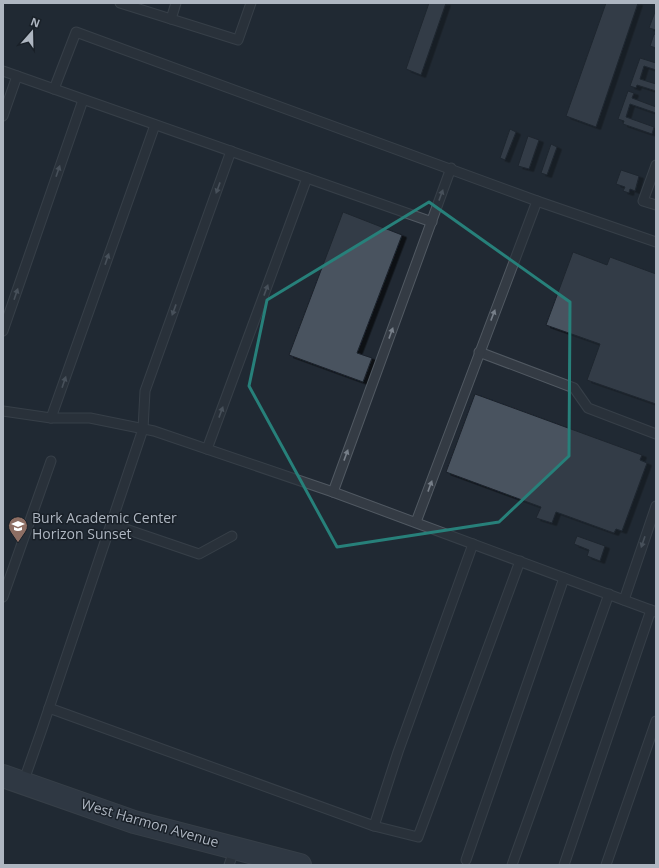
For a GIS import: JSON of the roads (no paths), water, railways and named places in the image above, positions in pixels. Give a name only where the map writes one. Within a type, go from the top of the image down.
[{"type":"main road","name":"West Harmon Avenue","points":[[13,780],[232,856],[300,865]]},
{"type":"lane","points":[[120,3],[238,40],[251,3]]},
{"type":"lane","points":[[170,19],[176,3]]},
{"type":"lane","points":[[54,89],[76,32],[451,168],[537,201],[656,242]]},
{"type":"lane","points":[[3,71],[432,222]]},
{"type":"lane","points":[[3,116],[17,76]]},
{"type":"lane","points":[[3,331],[83,100]]},
{"type":"lane","points":[[51,418],[155,125]]},
{"type":"lane","points":[[13,780],[49,708],[143,429],[144,391],[231,151]]},
{"type":"lane","points":[[656,165],[643,201],[656,205]]},
{"type":"lane","points":[[333,492],[451,168]]},
{"type":"lane","points":[[207,449],[307,178]]},
{"type":"lane","points":[[416,522],[537,201]]},
{"type":"lane","points":[[479,352],[574,388],[588,408],[656,434]]},
{"type":"lane","points":[[3,412],[51,418],[90,418],[154,431],[333,492],[653,611],[564,865]]},
{"type":"lane","points":[[3,597],[51,462]]},
{"type":"lane","points":[[624,600],[656,506]]},
{"type":"lane","points":[[111,524],[199,554],[232,536]]},
{"type":"lane","points":[[374,826],[398,752],[473,544]]},
{"type":"lane","points":[[49,708],[374,826],[418,837],[520,561]]},
{"type":"lane","points":[[466,860],[564,578]]},
{"type":"lane","points":[[512,865],[609,594]]},
{"type":"lane","points":[[606,865],[656,721]]},
{"type":"place","name":"Burk Academic Center Horizon Sunset","points":[[18,543]]}]
